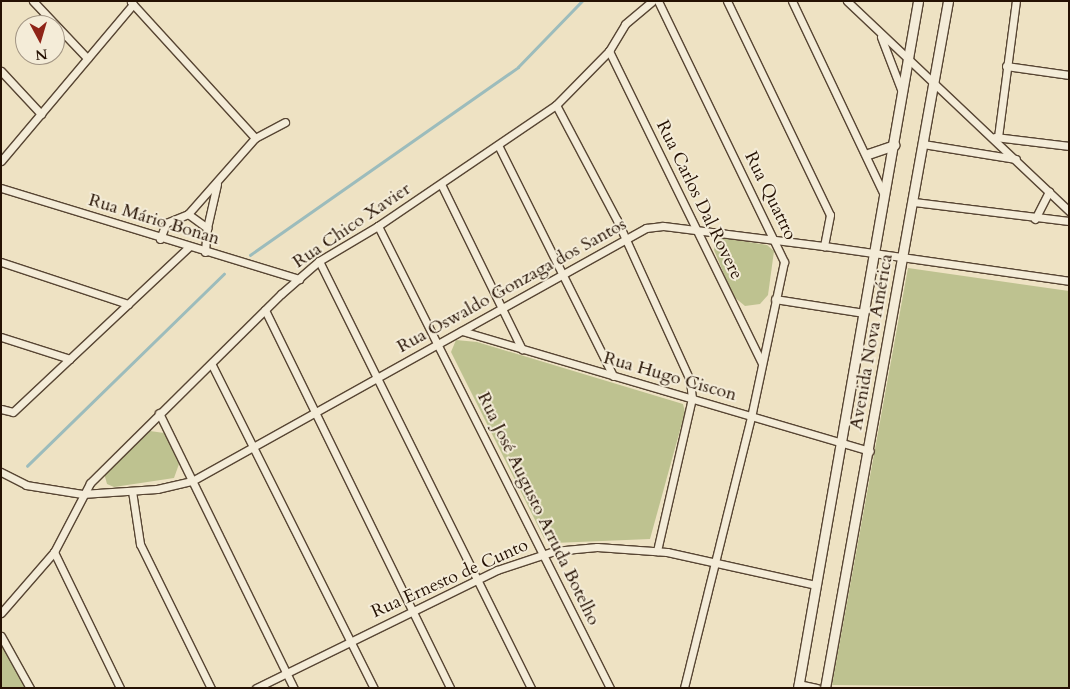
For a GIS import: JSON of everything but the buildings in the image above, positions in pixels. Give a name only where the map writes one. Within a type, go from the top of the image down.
[{"type":"street","points":[[33,1],[87,58]]},
{"type":"street","name":"Rua Chico Xavier","points":[[1,613],[54,552],[82,494],[159,412],[212,365],[265,310],[319,261],[378,226],[556,105],[609,51],[625,24],[652,1]]},
{"type":"street","name":"Rua Quattro","points":[[658,1],[784,262],[774,299],[751,417],[684,688]]},
{"type":"street","points":[[727,1],[830,215],[824,246]]},
{"type":"street","points":[[792,1],[868,154],[886,198]]},
{"type":"street","points":[[847,1],[907,60],[934,79],[1069,211]]},
{"type":"street","name":"Avenida Nova América","points":[[798,686],[840,443],[886,198],[918,1]]},
{"type":"street","name":"Avenida Nova América","points":[[825,688],[870,451],[948,1]]},
{"type":"street","points":[[995,137],[1016,1]]},
{"type":"street","points":[[2,158],[41,114],[132,3],[255,138]]},
{"type":"street","points":[[880,34],[902,94]]},
{"type":"street","name":"Rua Carlos Dal Rovere","points":[[609,51],[762,363]]},
{"type":"street","points":[[1006,66],[1069,75]]},
{"type":"street","points":[[1,71],[41,114]]},
{"type":"street","points":[[556,105],[625,239],[683,362],[692,398],[657,551]]},
{"type":"street","points":[[160,239],[166,223],[188,214],[255,138],[285,122]]},
{"type":"street","points":[[995,137],[1069,146]]},
{"type":"street","points":[[498,144],[613,376]]},
{"type":"street","points":[[923,144],[1016,160]]},
{"type":"street","points":[[868,154],[894,145]]},
{"type":"street","points":[[205,252],[207,228],[218,181]]},
{"type":"street","points":[[441,184],[522,349]]},
{"type":"street","name":"Rua Mário Bonan","points":[[1,188],[160,239],[299,279]]},
{"type":"street","points":[[1035,218],[1049,191]]},
{"type":"street","points":[[914,202],[1069,221]]},
{"type":"street","points":[[188,214],[207,228]]},
{"type":"street","name":"Rua José Augusto Arruda Botelho","points":[[378,226],[439,344],[610,688]]},
{"type":"street","name":"Rua Oswaldo Gonzaga dos Santos","points":[[1,472],[26,485],[82,494],[132,491],[192,481],[625,239],[663,226],[824,246],[874,255],[1069,281]]},
{"type":"street","points":[[1,408],[13,412],[189,247]]},
{"type":"street","points":[[319,261],[531,688]]},
{"type":"street","points":[[1,262],[128,304]]},
{"type":"street","points":[[774,299],[864,313]]},
{"type":"street","points":[[265,310],[317,412],[411,612],[450,688]]},
{"type":"street","name":"Rua Hugo Ciscon","points":[[462,331],[870,451]]},
{"type":"street","points":[[1,337],[70,359]]},
{"type":"street","points":[[212,365],[374,688]]},
{"type":"street","points":[[159,412],[294,688]]},
{"type":"street","points":[[132,491],[140,544],[212,688]]},
{"type":"street","name":"Rua Ernesto de Cunto","points":[[256,688],[477,579],[543,553],[597,547],[657,551],[816,585]]},
{"type":"street","points":[[54,552],[120,688]]},
{"type":"street","points":[[1,636],[30,688]]},
{"type":"street","points":[[798,686],[817,688]]},
{"type":"green space","points":[[724,238],[767,245],[774,251],[768,295],[760,304],[745,306],[733,296],[714,250],[716,242]]},
{"type":"green space","points":[[908,268],[1069,291],[1069,688],[832,685]]},
{"type":"green space","points":[[456,340],[477,342],[683,404],[685,412],[650,539],[554,543],[544,538],[451,352]]},
{"type":"green space","points":[[150,431],[164,433],[179,464],[174,478],[114,487],[107,484],[104,473]]},
{"type":"green space","points":[[1,641],[25,688],[1,688]]},
{"type":"waterway","points":[[250,255],[518,67],[582,1]]},
{"type":"waterway","points":[[27,466],[224,274]]}]
